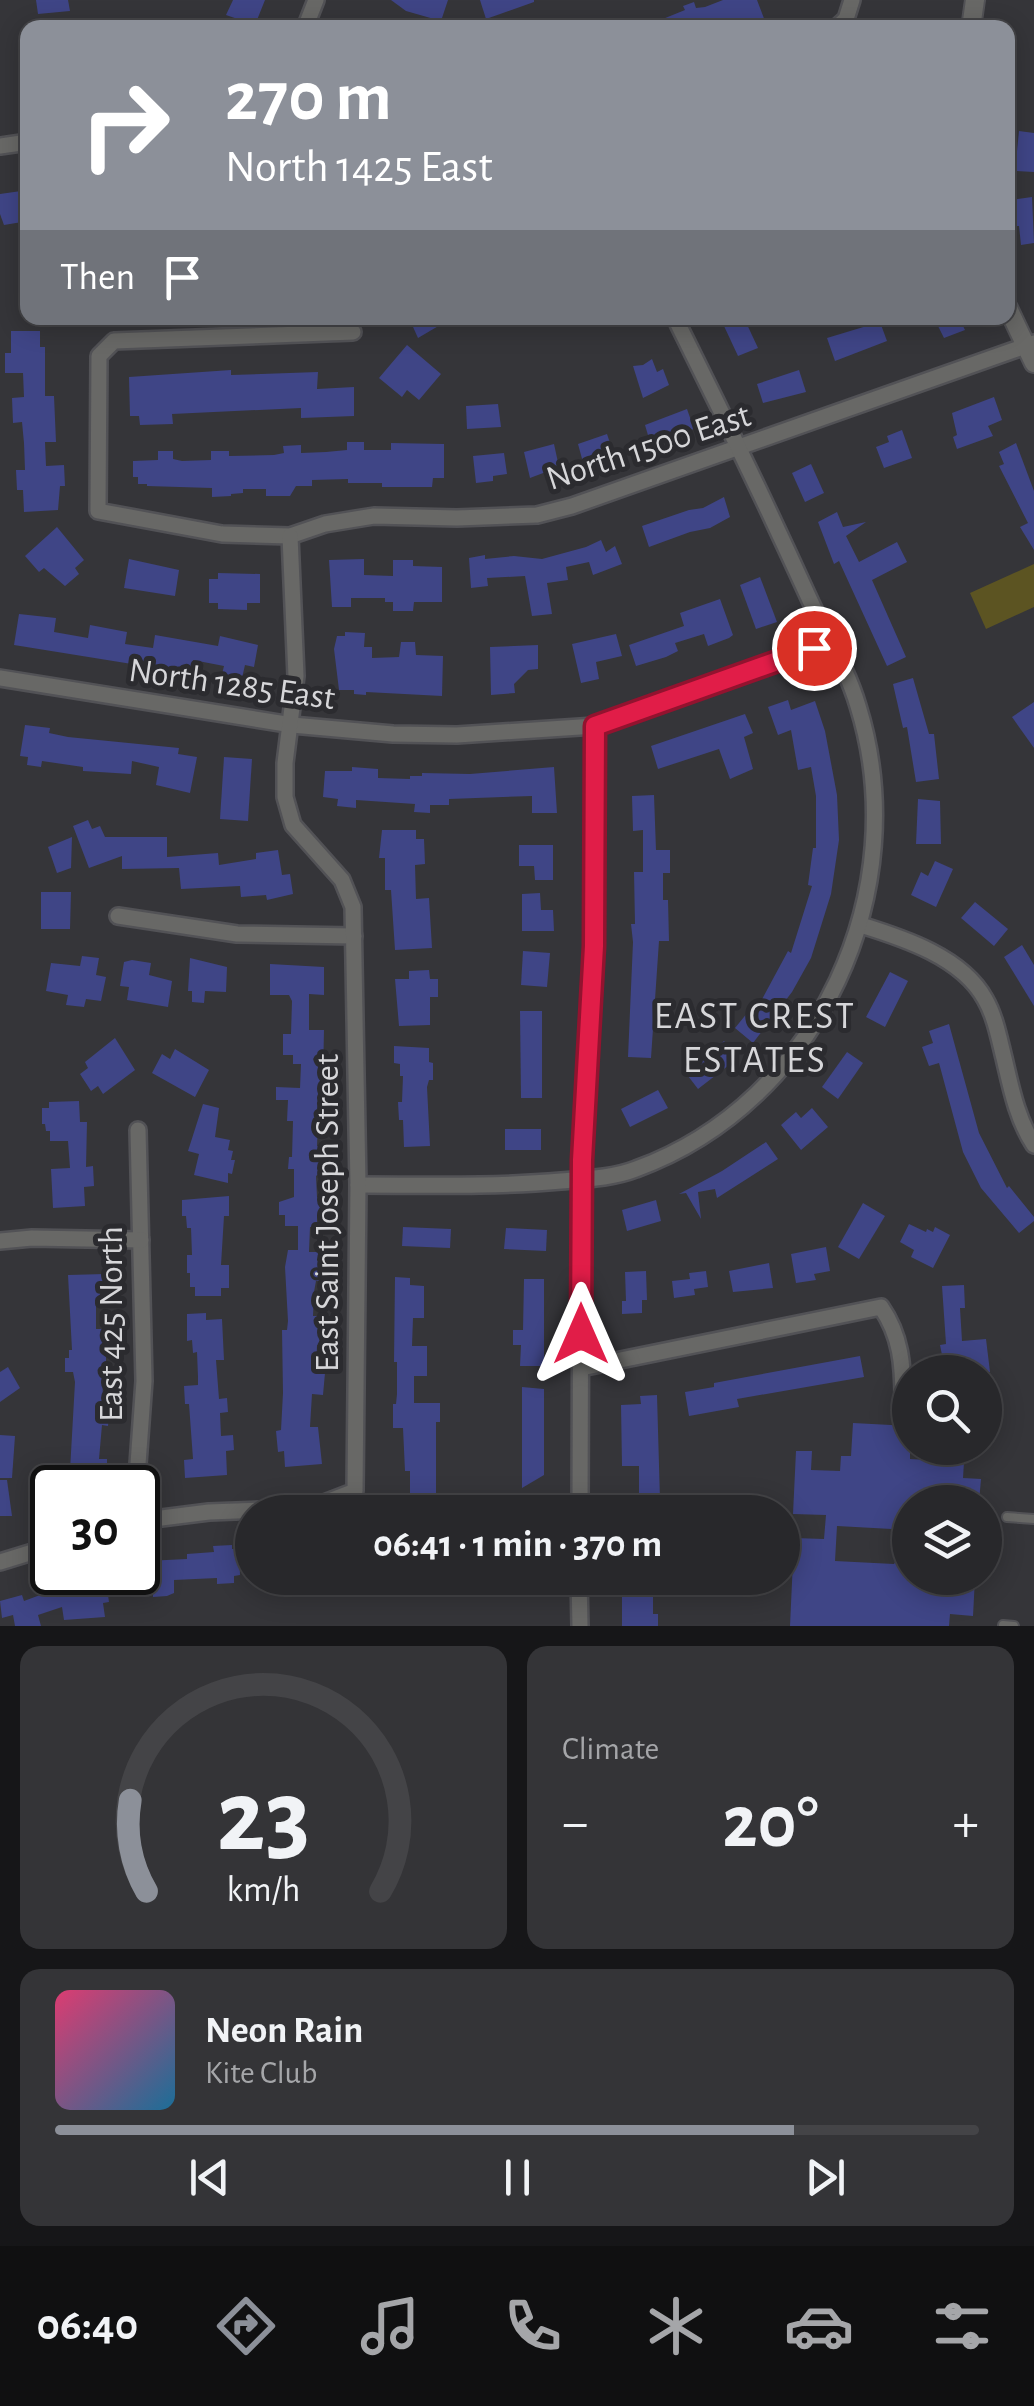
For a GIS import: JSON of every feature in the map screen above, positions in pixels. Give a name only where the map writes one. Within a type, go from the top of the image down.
[{"type":"street","points":[[1015,319],[1030,344],[1034,363]]},
{"type":"street","points":[[358,1185],[496,1187],[634,1170],[685,1146],[732,1114],[773,1078],[806,1038],[843,974],[861,925],[870,881],[875,817],[871,757],[858,702],[741,448],[679,325]]},
{"type":"street","name":"North 1500 East","points":[[353,332],[114,341],[104,348],[99,356],[98,511],[222,534],[290,536],[325,524],[374,516],[457,518],[537,514],[572,506],[741,448],[1030,344]]},
{"type":"street","name":"East Saint Joseph Street","points":[[160,1519],[311,1508],[355,1491],[358,1185],[353,907],[342,880],[293,825],[285,797],[285,763],[296,676],[290,536]]},
{"type":"street","name":"North 1285 East","points":[[0,678],[292,725],[457,735],[595,726],[829,643]]},
{"type":"street","points":[[580,1495],[582,1179],[594,946],[595,726]]},
{"type":"street","points":[[118,916],[237,934],[354,936]]},
{"type":"street","points":[[861,925],[924,946],[984,996],[998,1034],[1012,1096],[1034,1146]]},
{"type":"street","name":"East 425 North","points":[[138,1130],[144,1380],[138,1465]]},
{"type":"street","points":[[0,1242],[32,1238],[141,1240]]},
{"type":"street","points":[[581,1368],[881,1307],[893,1324],[901,1355]]},
{"type":"street","points":[[0,1562],[30,1553]]},
{"type":"street","points":[[579,1595],[580,1626]]},
{"type":"lane","points":[[1007,1517],[1034,1519]]},
{"type":"lane","points":[[1003,1625],[1014,1626]]},
{"type":"shaded area","points":[[1034,564],[1034,607],[986,629],[970,593]]},
{"type":"building","points":[[36,0],[68,0],[70,11],[38,14]]},
{"type":"building","points":[[233,0],[265,0],[257,20],[226,15]]},
{"type":"building","points":[[391,0],[448,0],[441,20],[406,11]]},
{"type":"building","points":[[480,0],[534,0],[534,2],[486,19]]},
{"type":"building","points":[[723,0],[757,0],[765,20],[660,20],[694,2],[696,8]]},
{"type":"building","points":[[1019,131],[1034,133],[1034,172],[1015,171]]},
{"type":"building","points":[[20,191],[20,222],[4,225],[0,194]]},
{"type":"building","points":[[1032,197],[1034,243],[1021,245],[1019,226],[1015,226],[1015,199]]},
{"type":"building","points":[[412,325],[440,325],[418,338]]},
{"type":"building","points":[[747,325],[758,348],[738,356],[724,326]]},
{"type":"building","points":[[881,325],[887,341],[835,361],[827,338]]},
{"type":"building","points":[[938,325],[962,325],[965,330],[944,338]]},
{"type":"building","points":[[11,331],[40,331],[40,347],[45,347],[45,396],[54,396],[56,442],[45,442],[46,466],[64,465],[65,486],[60,486],[58,510],[24,512],[23,490],[17,490],[16,470],[25,470],[24,443],[22,422],[13,423],[12,398],[24,397],[23,373],[5,373],[5,353],[11,353]]},
{"type":"building","points":[[407,345],[441,374],[419,400],[407,390],[402,397],[379,378]]},
{"type":"building","points":[[652,359],[657,372],[663,369],[669,385],[643,398],[633,366]]},
{"type":"building","points":[[231,370],[231,375],[318,372],[317,389],[354,387],[354,416],[301,418],[301,408],[172,414],[173,424],[140,425],[139,416],[130,416],[129,377]]},
{"type":"building","points":[[799,370],[806,392],[763,403],[757,384]]},
{"type":"building","points":[[994,397],[1002,420],[988,426],[993,436],[957,449],[952,413]]},
{"type":"building","points":[[498,404],[501,427],[467,429],[466,406]]},
{"type":"building","points":[[687,409],[694,429],[650,442],[645,425]]},
{"type":"building","points":[[902,430],[912,458],[884,468],[876,447],[889,442],[887,436]]},
{"type":"building","points":[[607,434],[614,455],[584,466],[578,444]]},
{"type":"building","points":[[347,442],[364,442],[364,450],[391,450],[391,443],[444,444],[444,478],[433,478],[432,487],[382,487],[382,483],[348,483],[348,479],[312,480],[312,486],[296,486],[290,496],[266,496],[266,489],[243,489],[243,493],[212,497],[212,488],[147,486],[138,484],[138,477],[133,477],[133,461],[158,460],[158,451],[173,451],[173,459],[182,461],[211,460],[211,451],[229,451],[229,456],[274,455],[284,453],[283,446],[301,445],[301,453],[326,452],[347,450]]},
{"type":"building","points":[[1016,443],[1034,491],[1034,550],[1020,527],[1028,523],[999,466],[1004,464],[999,452]]},
{"type":"building","points":[[554,444],[559,467],[530,478],[524,452]]},
{"type":"building","points":[[504,453],[507,474],[476,483],[473,456]]},
{"type":"building","points":[[811,464],[824,493],[805,502],[792,473]]},
{"type":"building","points":[[724,497],[730,517],[710,528],[649,547],[642,526],[703,508]]},
{"type":"building","points":[[837,512],[843,527],[866,522],[846,536],[859,562],[897,542],[907,562],[872,580],[906,657],[887,666],[839,561],[834,564],[818,522]]},
{"type":"building","points":[[57,527],[84,560],[75,568],[79,574],[65,586],[44,568],[39,572],[25,556]]},
{"type":"building","points":[[601,540],[606,552],[615,546],[622,564],[593,575],[589,562],[566,567],[568,580],[547,583],[552,614],[532,616],[525,576],[487,578],[488,586],[471,588],[469,558],[485,555],[485,559],[542,559]]},
{"type":"building","points":[[129,559],[179,570],[175,596],[124,588]]},
{"type":"building","points":[[364,559],[364,575],[393,576],[393,560],[413,560],[413,566],[442,567],[442,602],[414,602],[413,611],[393,611],[393,602],[385,602],[385,598],[351,598],[351,607],[332,607],[329,560]]},
{"type":"building","points":[[218,573],[260,574],[260,603],[247,603],[247,610],[218,609],[218,603],[209,603],[209,579],[218,579]]},
{"type":"building","points":[[760,577],[777,622],[756,629],[740,585]]},
{"type":"building","points":[[720,599],[733,635],[708,646],[704,634],[675,643],[678,651],[636,666],[629,645],[684,626],[680,613]]},
{"type":"building","points":[[19,614],[56,618],[54,632],[88,638],[90,625],[127,632],[125,644],[153,648],[155,635],[218,646],[220,636],[258,645],[254,667],[245,665],[242,678],[222,674],[224,666],[193,660],[192,672],[169,670],[14,645]]},
{"type":"building","points":[[345,632],[365,633],[364,647],[372,647],[372,658],[399,657],[401,642],[415,642],[416,655],[443,656],[442,696],[366,695],[339,690],[334,649],[337,636],[345,636]]},
{"type":"building","points":[[616,634],[622,656],[596,662],[599,679],[581,683],[572,644]]},
{"type":"building","points":[[538,645],[538,669],[528,670],[514,684],[515,693],[491,695],[490,647]]},
{"type":"building","points":[[913,678],[929,734],[934,734],[939,779],[916,782],[907,727],[903,728],[893,684]]},
{"type":"building","points":[[788,700],[791,710],[815,701],[837,795],[839,840],[831,894],[811,958],[792,992],[753,1043],[735,1028],[757,1001],[760,1003],[788,951],[791,953],[812,886],[808,885],[816,848],[816,796],[811,767],[798,770],[791,730],[778,735],[768,707]]},
{"type":"building","points":[[1034,702],[1034,748],[1012,717]]},
{"type":"building","points":[[745,714],[753,733],[744,737],[753,769],[730,779],[719,749],[658,769],[651,746]]},
{"type":"building","points":[[25,725],[50,728],[49,733],[68,737],[179,748],[178,754],[197,757],[190,793],[156,785],[159,767],[132,761],[131,774],[83,771],[83,767],[42,761],[41,767],[27,765],[28,757],[20,756]]},
{"type":"building","points":[[224,757],[252,759],[248,821],[220,819]]},
{"type":"building","points":[[352,767],[378,769],[378,778],[410,779],[422,773],[470,774],[554,767],[557,813],[532,813],[532,796],[449,799],[449,805],[430,805],[430,813],[414,812],[415,804],[356,800],[356,808],[337,806],[338,799],[323,797],[325,771],[352,771]]},
{"type":"building","points":[[654,795],[656,850],[670,850],[670,873],[663,873],[669,941],[659,941],[651,1058],[628,1057],[634,872],[643,872],[643,830],[633,831],[632,796]]},
{"type":"building","points":[[918,799],[940,801],[941,844],[916,844]]},
{"type":"building","points":[[88,820],[92,829],[100,826],[105,837],[167,837],[167,857],[218,853],[219,865],[256,859],[256,853],[278,850],[282,875],[290,874],[293,894],[267,900],[266,895],[241,897],[240,886],[181,889],[179,868],[122,869],[122,856],[89,868],[73,826]]},
{"type":"building","points":[[382,830],[416,830],[416,839],[424,839],[425,864],[415,865],[416,899],[429,898],[432,948],[395,950],[391,890],[385,890],[385,858],[379,858]]},
{"type":"building","points":[[72,837],[71,868],[57,873],[48,847]]},
{"type":"building","points":[[519,845],[553,845],[553,880],[535,880],[534,866],[519,866]]},
{"type":"building","points":[[935,861],[953,869],[936,907],[911,895],[921,872],[928,876]]},
{"type":"building","points":[[41,892],[71,892],[70,929],[41,929]]},
{"type":"building","points":[[540,893],[541,910],[553,910],[554,931],[522,931],[522,894]]},
{"type":"building","points":[[975,902],[1008,929],[994,946],[961,918]]},
{"type":"building","points":[[1022,945],[1034,965],[1034,1006],[1004,957]]},
{"type":"building","points":[[523,951],[550,953],[547,987],[521,985]]},
{"type":"building","points":[[82,956],[99,958],[96,975],[106,977],[101,1001],[86,999],[84,1007],[66,1005],[68,995],[46,991],[51,963],[80,966]]},
{"type":"building","points":[[190,958],[227,967],[226,992],[205,991],[204,1003],[192,1002],[192,991],[188,991]]},
{"type":"building","points":[[124,962],[151,963],[149,975],[172,981],[168,1007],[127,1000],[129,987],[120,986]]},
{"type":"building","points":[[270,964],[324,967],[324,995],[309,994],[309,1030],[324,1030],[322,1122],[318,1122],[317,1146],[322,1146],[321,1172],[316,1176],[317,1197],[323,1197],[324,1215],[317,1215],[317,1227],[310,1227],[309,1252],[326,1252],[326,1268],[321,1268],[321,1281],[316,1281],[313,1316],[325,1316],[324,1333],[320,1333],[317,1345],[316,1372],[325,1373],[323,1395],[312,1394],[310,1427],[318,1427],[322,1464],[285,1467],[284,1451],[278,1452],[276,1431],[281,1430],[282,1330],[287,1330],[288,1321],[285,1267],[288,1250],[298,1250],[298,1226],[285,1226],[285,1215],[279,1215],[279,1202],[294,1197],[294,1169],[288,1169],[293,1121],[287,1121],[288,1100],[276,1100],[276,1087],[300,1088],[301,1064],[293,1064],[293,1055],[283,1055],[283,1034],[291,1034],[292,1001],[289,995],[270,995]]},
{"type":"building","points":[[429,970],[430,979],[438,979],[438,997],[430,997],[430,1025],[399,1026],[395,979],[409,979],[409,971]]},
{"type":"building","points":[[890,972],[908,981],[885,1027],[866,1017]]},
{"type":"building","points":[[520,1011],[542,1011],[542,1098],[521,1098]]},
{"type":"building","points":[[949,1024],[979,1133],[1007,1188],[1034,1217],[1019,1233],[981,1188],[963,1152],[939,1063],[929,1066],[922,1047],[933,1043],[929,1031]]},
{"type":"building","points":[[115,1038],[135,1070],[103,1094],[98,1086],[91,1091],[80,1074],[88,1068],[85,1062]]},
{"type":"building","points":[[724,1041],[738,1058],[698,1089],[685,1072]]},
{"type":"building","points":[[394,1046],[429,1048],[429,1062],[433,1063],[433,1080],[429,1080],[427,1087],[430,1146],[404,1147],[398,1102],[402,1102],[403,1076],[400,1064],[394,1063]]},
{"type":"building","points":[[175,1049],[209,1070],[195,1097],[152,1073],[162,1054],[170,1059]]},
{"type":"building","points":[[847,1052],[863,1063],[838,1099],[822,1087]]},
{"type":"building","points":[[658,1090],[668,1108],[630,1127],[621,1109]]},
{"type":"building","points":[[79,1101],[80,1122],[87,1122],[86,1167],[93,1166],[94,1186],[84,1187],[85,1206],[53,1208],[51,1169],[70,1168],[68,1141],[50,1141],[50,1131],[42,1124],[42,1108],[49,1108],[49,1102]]},
{"type":"building","points":[[203,1104],[219,1108],[215,1137],[230,1140],[228,1150],[233,1151],[231,1160],[235,1160],[228,1183],[194,1175],[199,1154],[188,1151]]},
{"type":"building","points":[[812,1108],[828,1127],[801,1150],[781,1125],[796,1112],[801,1118]]},
{"type":"building","points":[[505,1129],[541,1129],[541,1150],[505,1150]]},
{"type":"building","points":[[766,1142],[778,1159],[717,1198],[715,1189],[698,1192],[701,1219],[686,1193],[679,1194],[722,1171]]},
{"type":"building","points":[[229,1196],[221,1265],[229,1265],[229,1288],[221,1288],[221,1296],[195,1296],[187,1273],[187,1255],[192,1255],[191,1228],[187,1228],[186,1216],[182,1216],[182,1200]]},
{"type":"building","points":[[656,1200],[661,1221],[627,1231],[622,1210]]},
{"type":"building","points":[[863,1203],[885,1216],[859,1259],[838,1247]]},
{"type":"building","points":[[909,1224],[926,1232],[933,1232],[935,1227],[950,1235],[933,1268],[911,1257],[914,1250],[900,1242]]},
{"type":"building","points":[[403,1227],[451,1229],[450,1248],[402,1246]]},
{"type":"building","points":[[506,1228],[547,1230],[546,1251],[504,1249]]},
{"type":"building","points":[[826,1247],[830,1271],[814,1274],[816,1280],[796,1283],[791,1254]]},
{"type":"building","points":[[769,1263],[773,1288],[733,1292],[729,1271]]},
{"type":"building","points":[[646,1271],[647,1300],[642,1300],[642,1313],[622,1314],[622,1301],[626,1301],[625,1272]]},
{"type":"building","points":[[706,1271],[708,1287],[694,1289],[695,1295],[674,1298],[672,1281],[690,1279],[689,1273]]},
{"type":"building","points":[[105,1274],[105,1292],[100,1293],[100,1306],[96,1306],[96,1329],[110,1329],[111,1340],[112,1357],[106,1357],[106,1373],[102,1373],[103,1398],[105,1405],[110,1405],[108,1426],[102,1425],[99,1459],[107,1459],[107,1465],[70,1465],[75,1382],[73,1372],[65,1372],[65,1358],[69,1358],[72,1350],[68,1275]]},
{"type":"building","points":[[395,1277],[410,1278],[410,1285],[424,1286],[424,1318],[413,1318],[412,1346],[427,1346],[427,1376],[414,1376],[414,1403],[440,1403],[440,1422],[436,1422],[436,1495],[410,1495],[403,1428],[393,1428],[397,1394]]},
{"type":"building","points":[[524,1279],[544,1279],[544,1366],[520,1366],[521,1345],[513,1345],[513,1330],[523,1330]]},
{"type":"building","points":[[964,1285],[965,1308],[960,1308],[962,1341],[986,1339],[988,1355],[942,1355],[940,1345],[946,1344],[942,1286]]},
{"type":"building","points":[[206,1313],[206,1320],[222,1319],[224,1360],[216,1360],[219,1399],[227,1398],[228,1412],[220,1413],[221,1436],[233,1435],[234,1450],[226,1451],[227,1475],[185,1478],[184,1460],[193,1459],[184,1386],[198,1385],[197,1352],[193,1353],[192,1340],[187,1341],[187,1314]]},
{"type":"building","points":[[860,1356],[864,1377],[737,1399],[739,1407],[689,1416],[685,1392]]},
{"type":"building","points":[[8,1367],[20,1388],[0,1402],[0,1372]]},
{"type":"building","points":[[522,1387],[544,1389],[544,1475],[522,1488]]},
{"type":"building","points":[[657,1395],[660,1495],[639,1495],[639,1466],[622,1466],[621,1405],[641,1404],[640,1396]]},
{"type":"building","points":[[853,1423],[892,1425],[892,1465],[964,1465],[963,1478],[981,1479],[980,1485],[892,1485],[892,1529],[837,1526],[835,1561],[892,1564],[892,1595],[974,1595],[973,1616],[950,1614],[949,1626],[790,1626],[791,1595],[800,1595],[800,1538],[824,1539],[826,1515],[800,1514],[800,1495],[794,1495],[796,1451],[812,1451],[811,1470],[840,1471],[841,1456],[851,1456]]},
{"type":"building","points":[[0,1435],[15,1436],[12,1478],[0,1478]]},
{"type":"building","points":[[0,1480],[7,1480],[12,1516],[0,1516]]},
{"type":"building","points":[[232,1545],[235,1549],[234,1583],[217,1584],[217,1578],[174,1580],[174,1593],[153,1597],[160,1595],[160,1560],[214,1552],[213,1546]]},
{"type":"building","points":[[22,1595],[24,1601],[40,1595],[108,1595],[109,1602],[103,1603],[105,1617],[64,1620],[62,1607],[38,1615],[41,1626],[15,1626],[13,1615],[2,1618],[0,1601]]},
{"type":"building","points":[[622,1595],[653,1595],[653,1614],[658,1614],[658,1626],[622,1626]]},
{"type":"district","name":"EAST CREST ESTATES","points":[[755,1037]]},
{"type":"route","points":[[581,1334],[582,1160],[594,946],[595,726],[814,648]]}]
